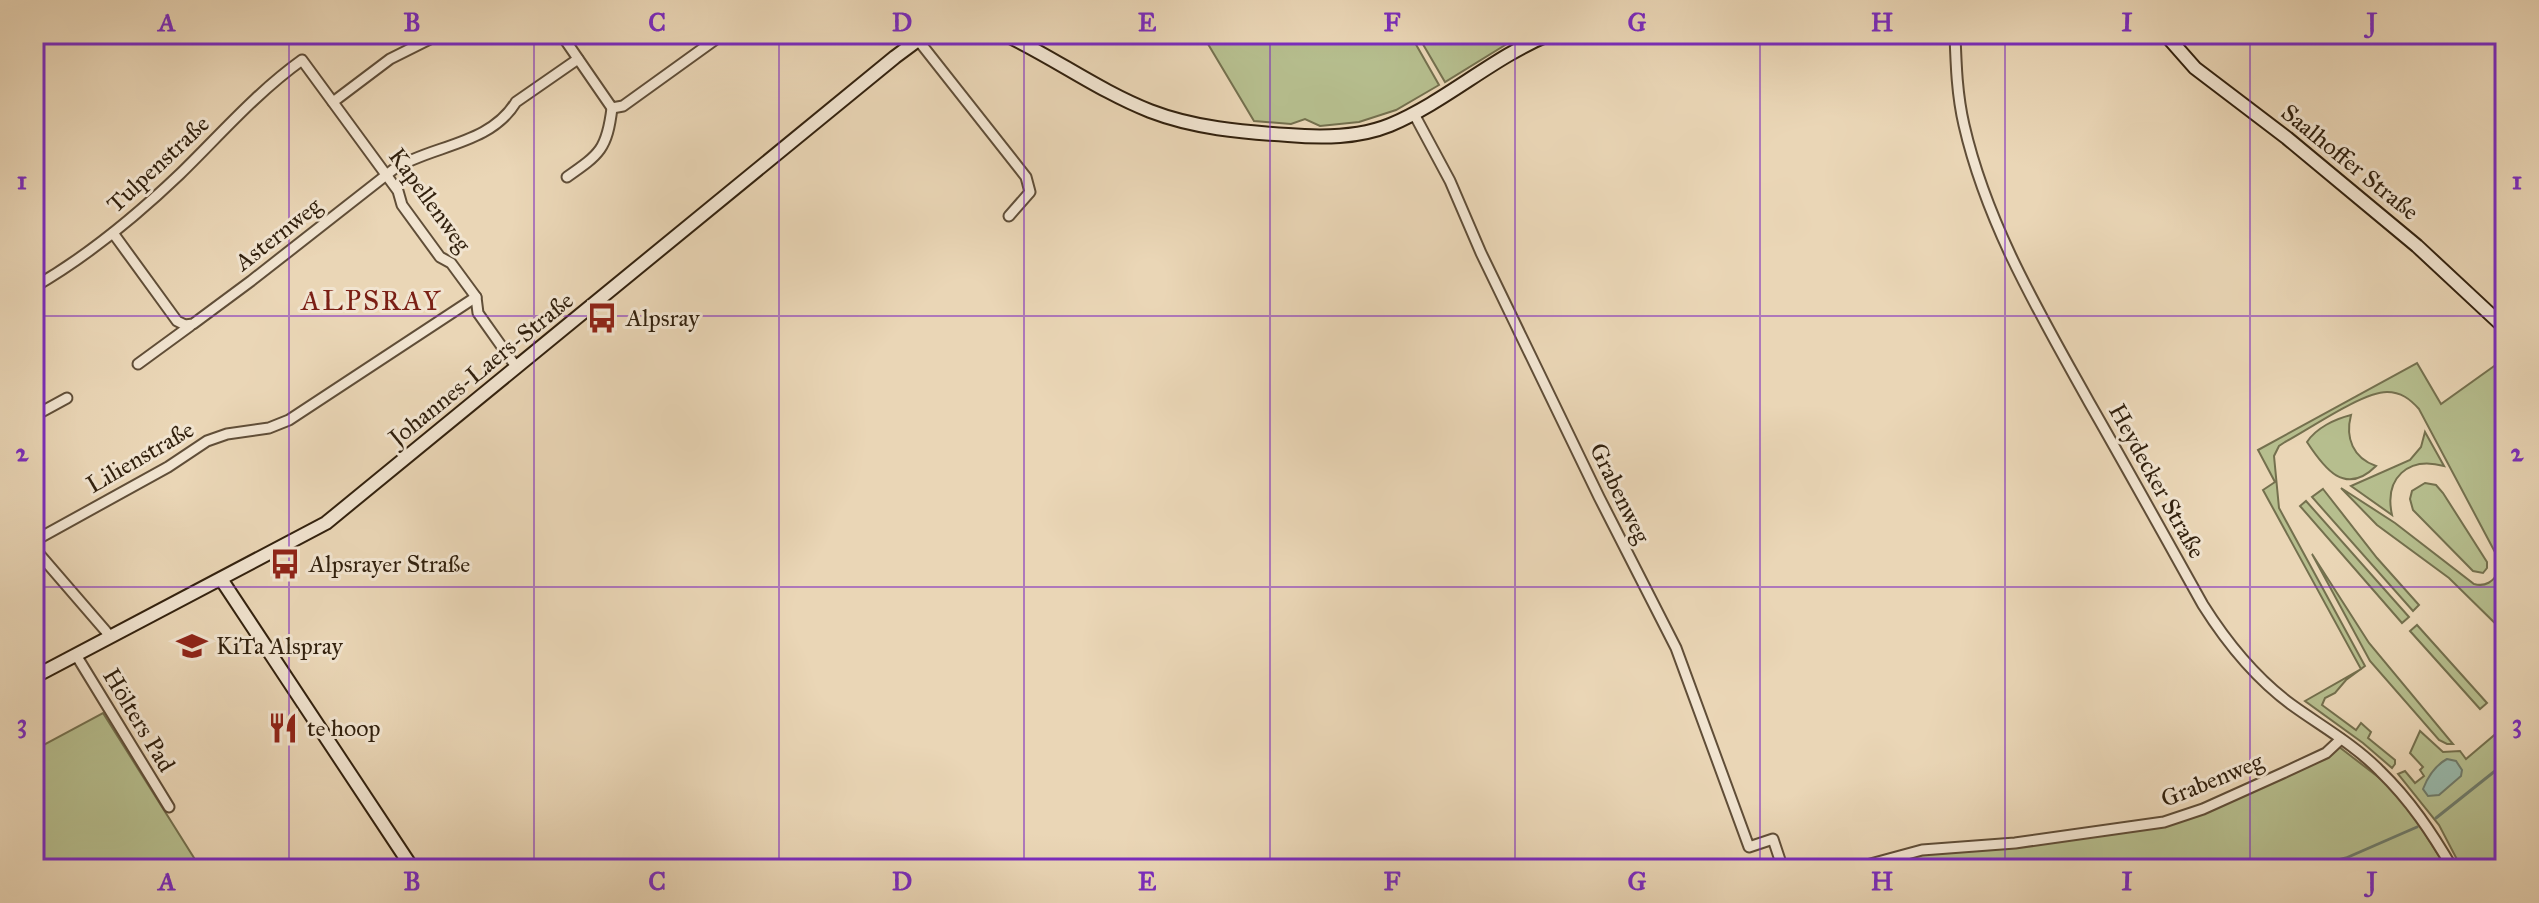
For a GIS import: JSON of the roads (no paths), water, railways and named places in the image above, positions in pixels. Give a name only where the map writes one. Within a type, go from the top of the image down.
[{"type":"street","points":[[333,102],[390,59],[440,34]]},
{"type":"street","points":[[561,34],[612,108],[602,148],[596,157],[567,177]]},
{"type":"street","points":[[612,108],[623,106],[723,34]]},
{"type":"street","points":[[1004,34],[1134,104],[1179,121],[1220,130],[1311,137],[1365,132],[1414,114],[1508,54],[1550,34]]},
{"type":"street","name":"Heydecker Straße","points":[[1955,34],[1957,85],[1968,139],[1994,216],[2036,308],[2220,631],[2256,675],[2380,770],[2432,833],[2453,869]]},
{"type":"street","name":"Saalhoffer Straße","points":[[2165,34],[2195,68],[2287,138],[2417,246],[2505,328]]},
{"type":"street","name":"Johannes-Laers-Straße","points":[[34,677],[326,523],[922,37],[1026,177],[1030,192],[1009,216]]},
{"type":"street","name":"Asternweg","points":[[138,364],[251,281],[386,175],[406,162],[450,148],[480,133],[510,112],[516,102],[578,59]]},
{"type":"street","name":"Kapellenweg","points":[[302,60],[398,191],[402,205],[440,257],[451,263],[476,297],[478,313],[517,368]]},
{"type":"street","name":"Tulpenstraße","points":[[34,287],[85,256],[113,233],[179,175],[272,82],[302,60]]},
{"type":"street","name":"Grabenweg","points":[[1414,114],[1450,181],[1487,267],[1676,648],[1749,847],[1773,839],[1783,869]]},
{"type":"street","points":[[113,233],[177,321],[185,325],[193,324]]},
{"type":"street","name":"Lilienstraße","points":[[34,541],[168,467],[207,441],[227,434],[269,428],[289,420],[476,297]]},
{"type":"street","points":[[34,416],[67,398]]},
{"type":"street","points":[[34,548],[110,636]]},
{"type":"street","points":[[221,579],[413,869]]},
{"type":"street","name":"Hölters Pad","points":[[76,655],[169,807]]},
{"type":"street","name":"Grabenweg","points":[[1852,869],[1922,850],[2015,843],[2164,822],[2203,809],[2326,753],[2341,739]]},
{"type":"waterway","points":[[2436,818],[2505,763]]},
{"type":"waterway","points":[[2301,869],[2346,858],[2417,827]]},
{"type":"place","name":"Alpsray","points":[[602,318]]},
{"type":"place","name":"Alpsrayer Straße","points":[[285,564]]},
{"type":"place","name":"KiTa Alspray","points":[[192,646]]},
{"type":"place","name":"te hoop","points":[[283,728]]},
{"type":"district","name":"ALPSRAY","points":[[372,300]]}]
